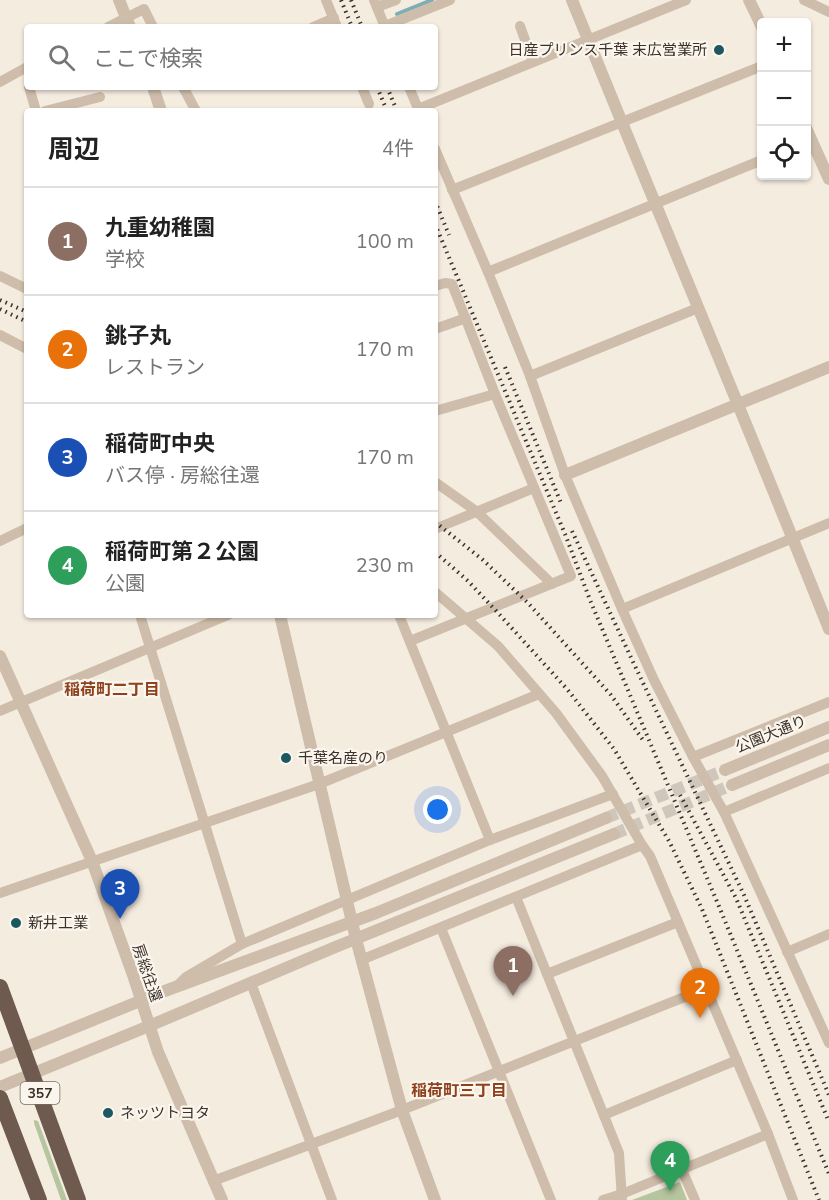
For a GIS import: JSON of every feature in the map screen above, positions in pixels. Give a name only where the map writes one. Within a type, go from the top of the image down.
[{"type":"highway","name":"357","points":[[0,987],[78,1200]]},
{"type":"highway","name":"357","points":[[0,1098],[39,1200]]},
{"type":"street","points":[[119,0],[128,22],[144,9],[152,24]]},
{"type":"street","points":[[326,0],[336,22]]},
{"type":"street","points":[[384,24],[375,4],[396,0]]},
{"type":"street","points":[[390,24],[450,0]]},
{"type":"street","points":[[572,0],[829,629]]},
{"type":"street","points":[[423,108],[686,0]]},
{"type":"street","points":[[749,0],[758,18]]},
{"type":"street","points":[[804,0],[829,12]]},
{"type":"street","points":[[520,26],[533,62]]},
{"type":"street","points":[[452,190],[757,68]]},
{"type":"street","points":[[0,82],[24,69]]},
{"type":"street","points":[[30,90],[35,108]]},
{"type":"street","points":[[154,90],[160,108]]},
{"type":"street","points":[[185,90],[194,108]]},
{"type":"street","points":[[363,90],[369,104]]},
{"type":"street","points":[[410,90],[417,108]]},
{"type":"street","points":[[56,108],[100,96]]},
{"type":"street","points":[[811,143],[829,179]]},
{"type":"street","points":[[438,157],[488,272],[530,376],[565,475],[622,609],[654,680],[724,812],[829,1043]]},
{"type":"street","points":[[488,272],[757,162]]},
{"type":"street","points":[[0,276],[24,288]]},
{"type":"street","points":[[410,641],[571,576],[452,285],[445,283],[438,285]]},
{"type":"street","points":[[530,376],[698,308]]},
{"type":"street","points":[[438,328],[466,318]]},
{"type":"street","points":[[0,334],[24,347]]},
{"type":"street","points":[[565,475],[829,367]]},
{"type":"street","points":[[438,410],[495,394]]},
{"type":"street","points":[[438,484],[476,511],[552,584]]},
{"type":"street","points":[[438,528],[534,488]]},
{"type":"street","points":[[622,609],[829,523]]},
{"type":"street","points":[[0,541],[24,529]]},
{"type":"street","points":[[438,595],[498,646],[555,713],[596,767],[650,856],[768,1134],[793,1200]]},
{"type":"street","points":[[141,618],[242,944]]},
{"type":"street","points":[[0,711],[221,618]]},
{"type":"street","points":[[281,618],[356,939],[402,1110],[435,1200]]},
{"type":"street","points":[[400,618],[490,840]]},
{"type":"street","name":"房総往還","points":[[0,656],[92,861],[160,1057],[222,1200]]},
{"type":"street","points":[[0,893],[319,784],[539,694]]},
{"type":"street","points":[[693,757],[829,702]]},
{"type":"street","name":"公園大通り","points":[[725,770],[829,727]]},
{"type":"street","points":[[732,785],[829,745]]},
{"type":"street","points":[[724,812],[829,768]]},
{"type":"street","points":[[177,987],[186,977],[242,944],[490,840],[613,794]]},
{"type":"street","points":[[0,1058],[177,987],[352,922],[606,818]]},
{"type":"street","points":[[0,1087],[614,834]]},
{"type":"street","points":[[362,960],[642,844]]},
{"type":"street","points":[[516,897],[619,1153],[622,1197]]},
{"type":"street","points":[[547,974],[678,922]]},
{"type":"street","points":[[441,928],[551,1200]]},
{"type":"street","points":[[787,952],[829,934]]},
{"type":"street","points":[[251,983],[332,1200]]},
{"type":"street","points":[[213,1181],[402,1110],[706,988]]},
{"type":"street","points":[[604,1115],[737,1060]]},
{"type":"street","points":[[603,1200],[622,1197],[768,1134]]},
{"type":"street","points":[[682,1170],[695,1200]]},
{"type":"green space","points":[[34,1120],[38,1121],[67,1200],[61,1200]]},
{"type":"green space","points":[[680,1182],[687,1200],[632,1200]]},
{"type":"waterway","points":[[397,14],[432,0]]},
{"type":"tunnel","points":[[606,818],[725,770]]},
{"type":"tunnel","points":[[614,834],[732,785]]},
{"type":"railway","points":[[341,0],[351,24]]},
{"type":"railway","points":[[351,0],[361,24]]},
{"type":"railway","points":[[378,90],[386,108]]},
{"type":"railway","points":[[388,90],[396,108]]},
{"type":"railway","points":[[438,208],[449,235]]},
{"type":"railway","points":[[438,231],[829,1174]]},
{"type":"railway","points":[[0,300],[24,311]]},
{"type":"railway","points":[[0,309],[24,321]]},
{"type":"railway","points":[[505,367],[561,503]]},
{"type":"railway","points":[[438,524],[483,560],[528,603],[611,695],[643,740]]},
{"type":"railway","points":[[572,531],[744,895],[829,1095]]},
{"type":"railway","points":[[438,555],[468,581],[567,689],[614,749],[669,841],[702,909],[819,1200]]},
{"type":"railway","points":[[680,795],[736,898],[829,1122]]},
{"type":"place","name":"日産プリンス千葉 末広営業所","points":[[719,50]]},
{"type":"place","name":"千葉名産のり","points":[[286,758]]},
{"type":"place","name":"稲荷町中央","points":[[120,919]]},
{"type":"place","name":"新井工業","points":[[16,923]]},
{"type":"place","name":"九重幼稚園","points":[[513,996]]},
{"type":"place","name":"銚子丸","points":[[700,1018]]},
{"type":"place","name":"ネッツトヨタ","points":[[108,1113]]},
{"type":"place","name":"稲荷町第２公園","points":[[670,1191]]},
{"type":"district","name":"稲荷町二丁目","points":[[112,690]]},
{"type":"district","name":"稲荷町三丁目","points":[[459,1091]]}]
